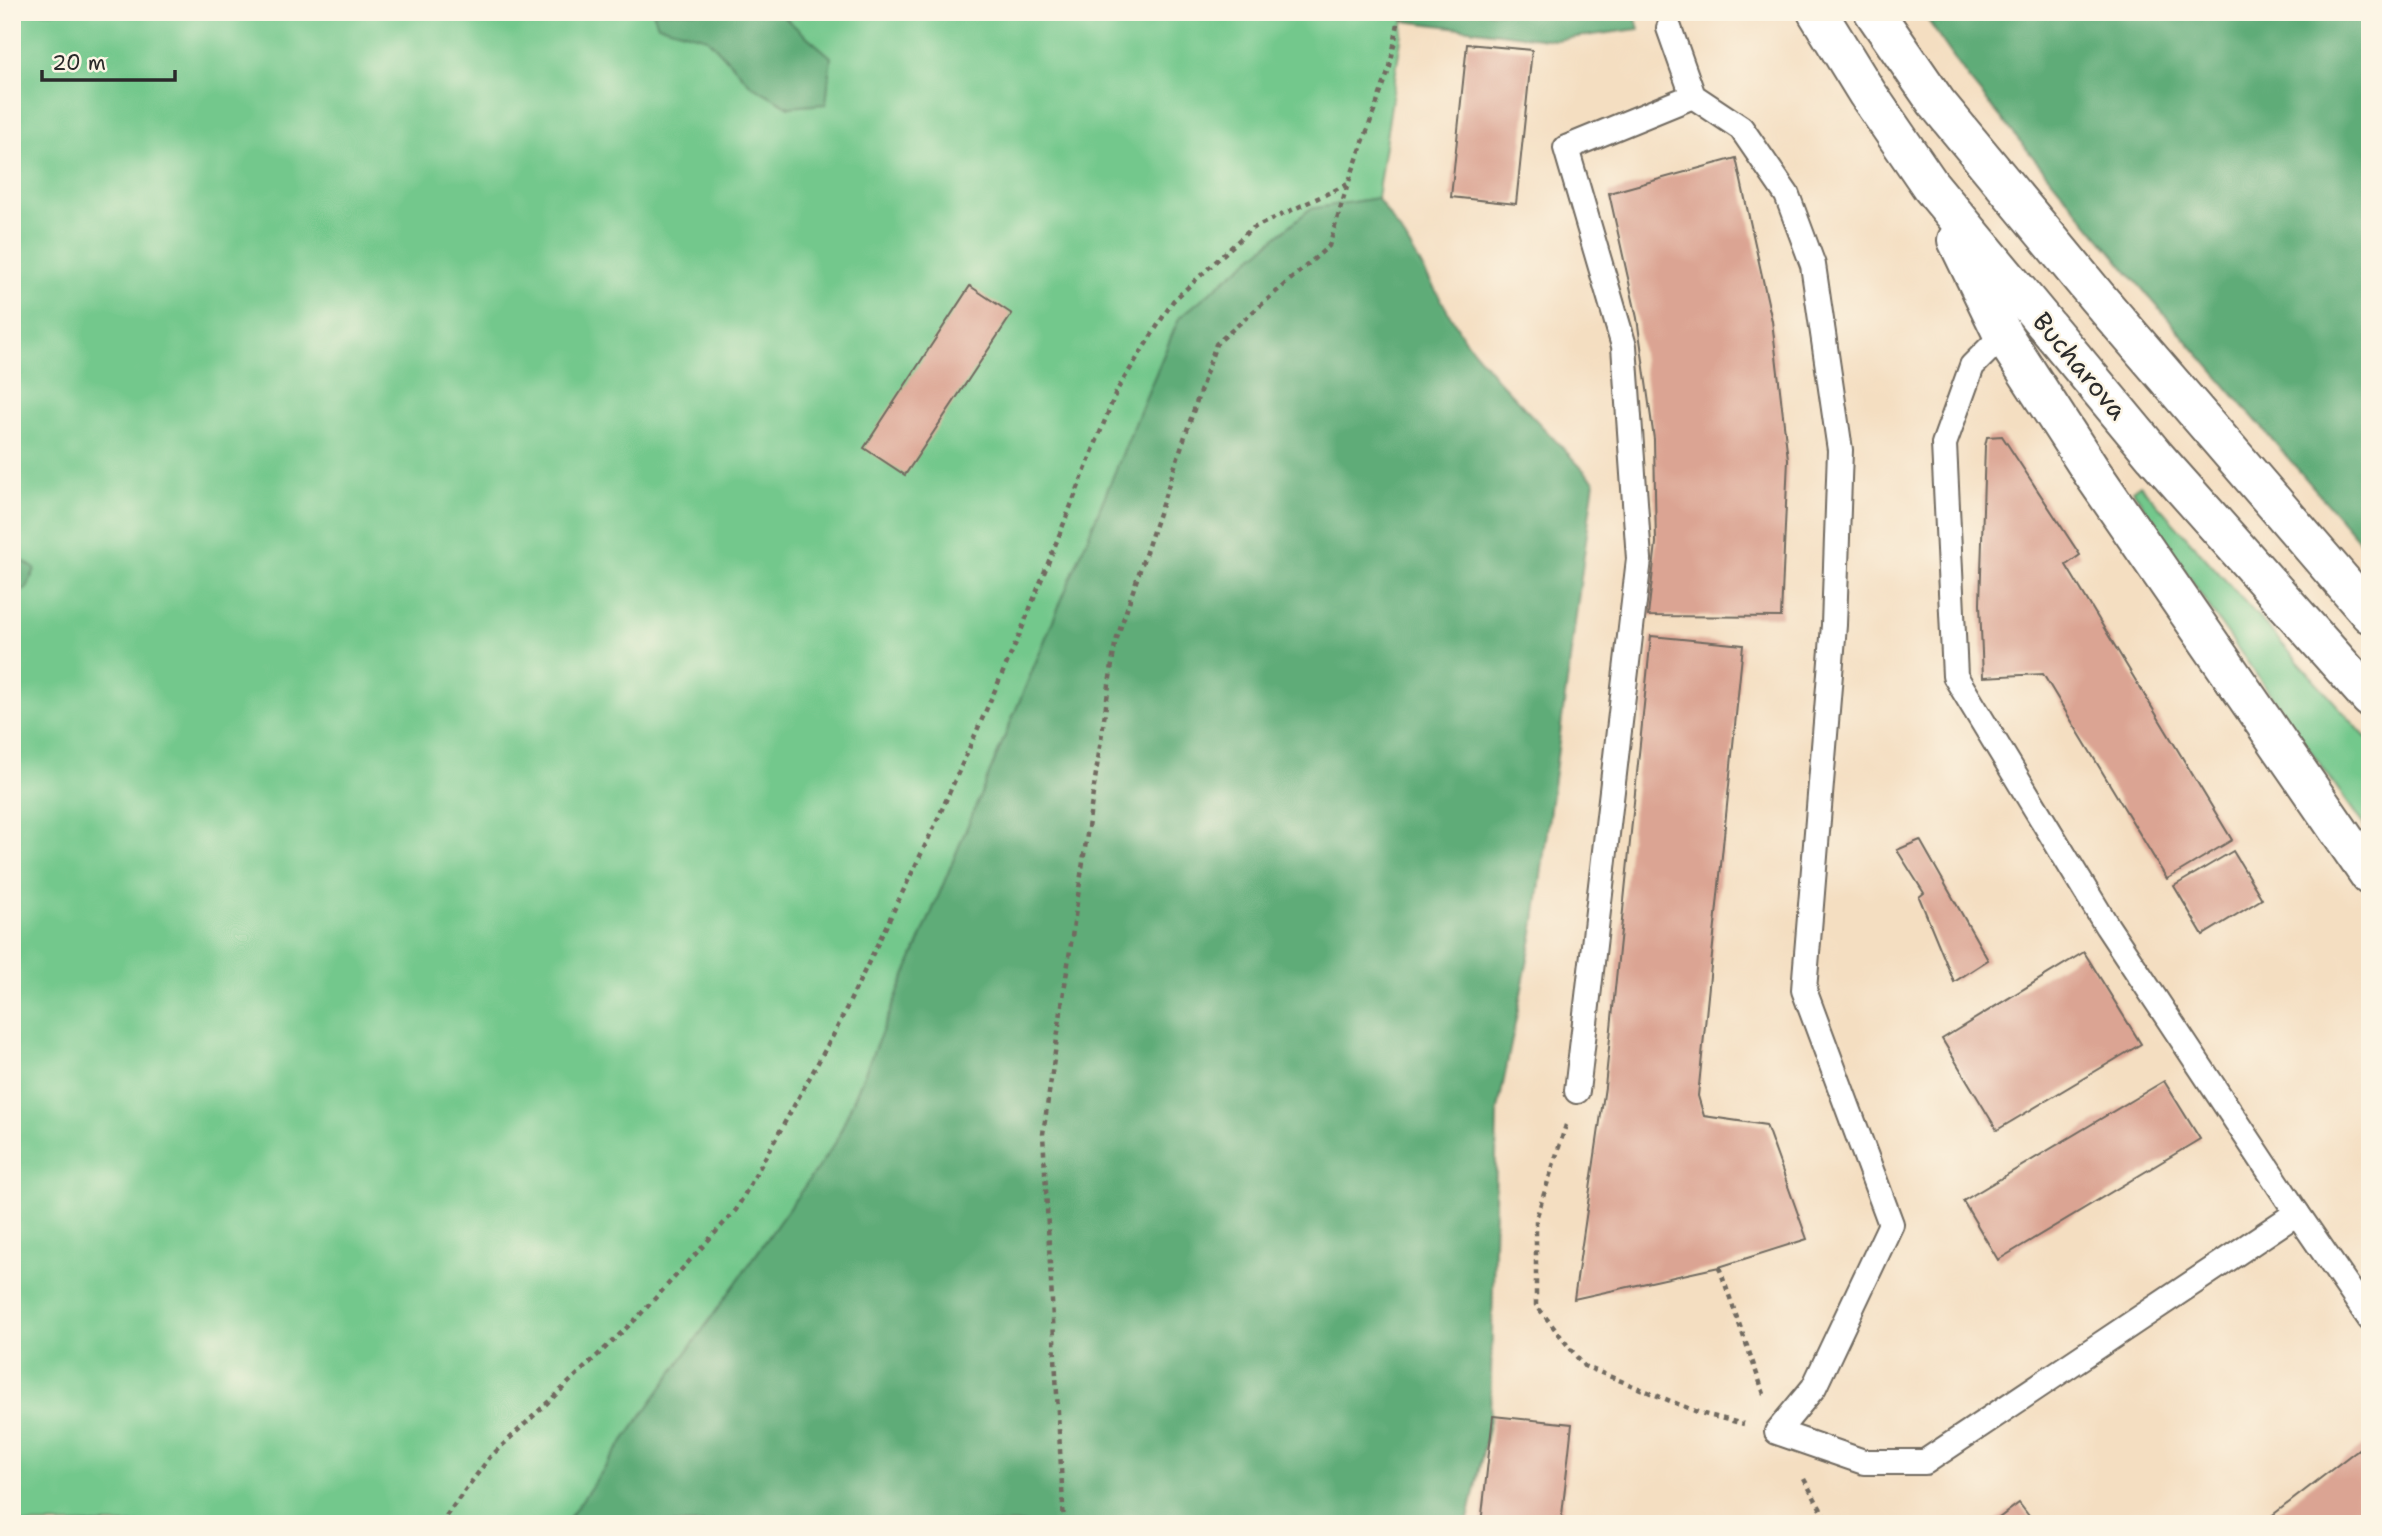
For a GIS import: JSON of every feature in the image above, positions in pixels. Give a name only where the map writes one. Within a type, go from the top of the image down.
[{"type":"main road","name":"Bucharova","points":[[1817,12],[1867,93],[1930,185],[2154,454],[2370,698]]},
{"type":"main road","points":[[1874,12],[1936,102],[2097,297],[2368,611]]},
{"type":"main road","points":[[1930,185],[2003,335],[2093,474],[2370,876]]},
{"type":"lane","points":[[1669,28],[1693,96],[1741,128],[1787,195],[1813,265],[1840,450],[1834,625],[1804,990],[1891,1224],[1814,1387],[1777,1432],[1864,1462],[1925,1462],[2297,1213]]},
{"type":"lane","points":[[1577,1091],[1639,558],[1624,346],[1566,148],[1693,96]]},
{"type":"lane","points":[[2003,335],[1972,366],[1944,444],[1955,676],[2106,926],[2370,1320]]},
{"type":"path","points":[[1064,1524],[1043,1134],[1115,644],[1216,344],[1329,246],[1390,67],[1400,12]]},
{"type":"path","points":[[440,1524],[490,1457],[638,1318],[736,1210],[847,1008],[934,825],[1019,636],[1117,390],[1173,301],[1251,229],[1348,184]]},
{"type":"path","points":[[1577,1091],[1536,1219],[1536,1305],[1584,1366],[1700,1413],[1777,1432]]},
{"type":"path","points":[[1719,1267],[1777,1432]]},
{"type":"green space","points":[[12,12],[1405,12],[1377,198],[1310,209],[1179,318],[836,1142],[565,1524],[12,1524]]},
{"type":"green space","points":[[653,12],[778,12],[831,57],[826,104],[789,107],[751,85],[707,38],[658,25]]},
{"type":"green space","points":[[1405,12],[1634,12],[1639,29],[1555,40],[1405,21]]},
{"type":"green space","points":[[1922,12],[2370,12],[2370,553],[2127,271],[1968,78]]},
{"type":"green space","points":[[1377,198],[1405,238],[1464,339],[1497,379],[1594,481],[1534,928],[1497,1115],[1490,1420],[1467,1524],[565,1524],[836,1142],[1179,318],[1310,209]]},
{"type":"green space","points":[[2140,485],[2370,742],[2370,834],[2214,615],[2133,490]]},
{"type":"green space","points":[[12,553],[35,569],[27,588],[12,594]]},
{"type":"building","points":[[1467,44],[1532,50],[1516,204],[1451,197]]},
{"type":"building","points":[[1736,158],[1772,321],[1788,459],[1781,617],[1648,616],[1656,543],[1654,439],[1637,318],[1609,193]]},
{"type":"building","points":[[970,286],[1012,314],[905,475],[864,448]]},
{"type":"building","points":[[2002,436],[2080,555],[2066,565],[2232,840],[2167,879],[2043,674],[1983,677],[1980,604],[1985,446],[1987,437]]},
{"type":"building","points":[[1651,636],[1743,645],[1698,1096],[1704,1116],[1766,1125],[1807,1239],[1719,1267],[1574,1299],[1605,1087]]},
{"type":"building","points":[[1920,840],[1988,960],[1954,982],[1919,897],[1924,893],[1897,850]]},
{"type":"building","points":[[2233,851],[2262,899],[2203,935],[2174,886]]},
{"type":"building","points":[[2084,952],[2141,1044],[1997,1130],[1942,1039]]},
{"type":"building","points":[[2164,1081],[2200,1139],[1998,1260],[1963,1201]]},
{"type":"building","points":[[1493,1416],[1572,1424],[1561,1524],[1481,1524]]},
{"type":"building","points":[[2370,1440],[2370,1524],[2261,1524]]},
{"type":"building","points":[[2019,1503],[2035,1524],[1991,1524]]}]
